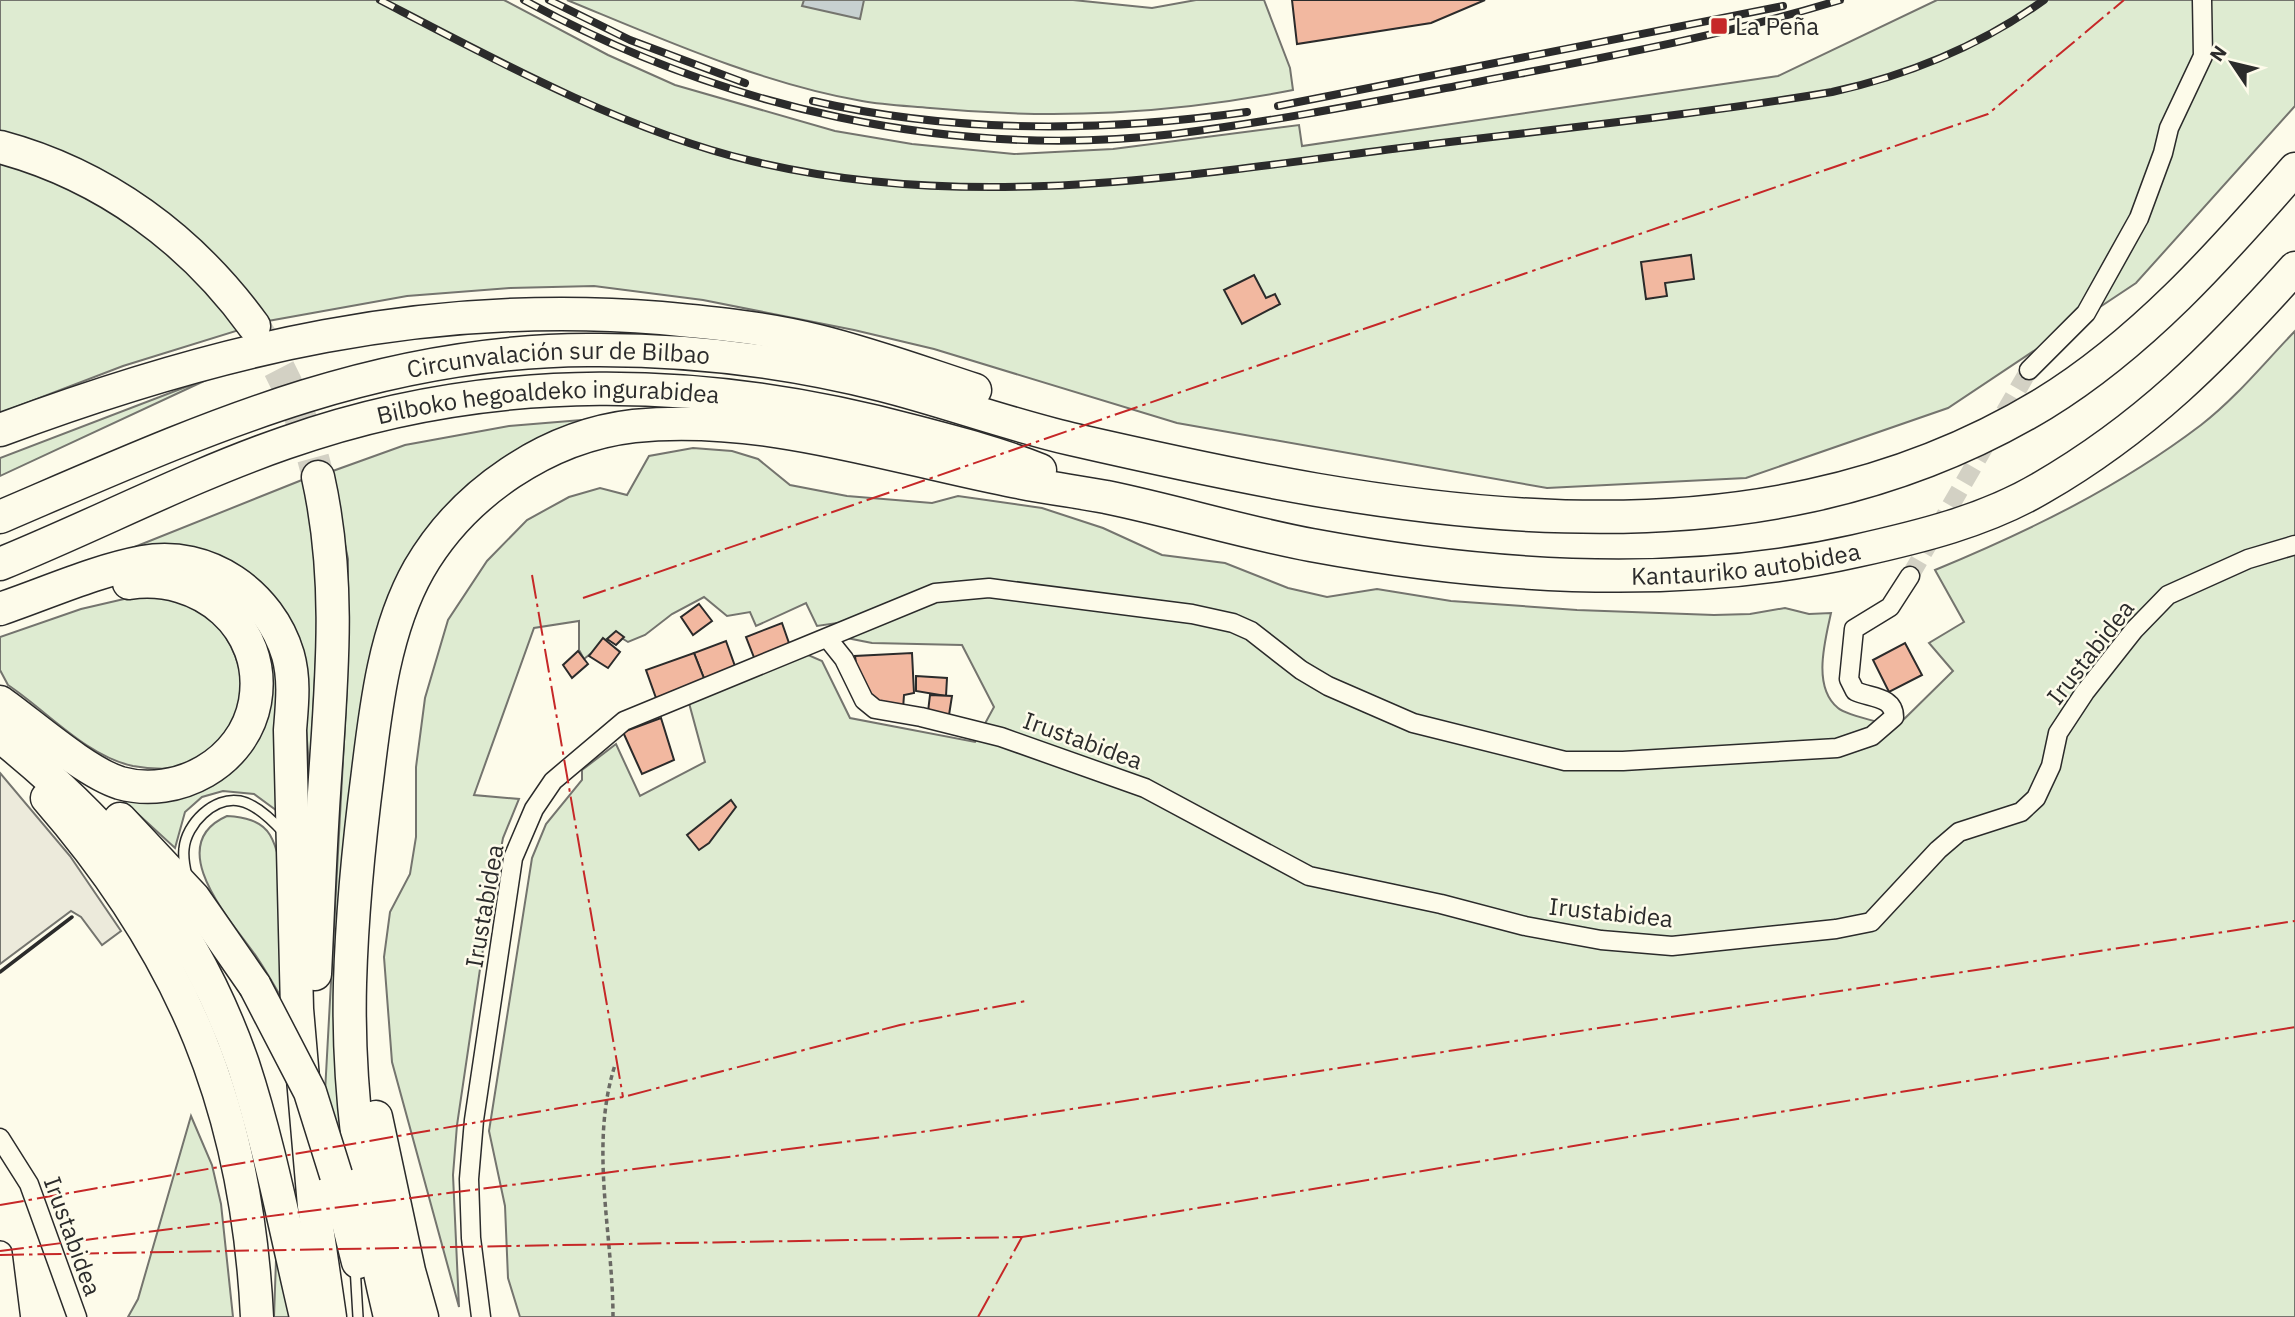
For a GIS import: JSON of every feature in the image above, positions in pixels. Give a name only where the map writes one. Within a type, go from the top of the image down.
[{"type":"highway","points":[[0,147],[53,164],[107,191],[180,243],[231,294],[254,326]]},
{"type":"highway","points":[[0,430],[117,389],[302,338],[388,324],[487,315],[611,314],[718,323],[818,341],[1074,424],[1133,451],[1304,490],[1480,513],[1606,517],[1695,513],[1773,503],[1867,482],[1961,447],[2045,402],[2085,373],[2190,285],[2295,169]]},
{"type":"highway","name":"Kantauriko autobidea","points":[[1110,498],[1306,544],[1394,559],[1496,570],[1601,576],[1705,574],[1803,563],[1931,535],[2034,493],[2151,415],[2224,346],[2295,268]]},
{"type":"highway","name":"Circunvalación sur de Bilbao","points":[[0,517],[229,420],[313,391],[363,377],[501,355],[575,351],[672,354],[798,366],[882,385],[1069,438],[1133,451]]},
{"type":"highway","points":[[0,446],[211,362]]},
{"type":"highway","name":"Bilboko hegoaldeko ingurabidea","points":[[0,564],[214,470],[286,442],[379,415],[473,397],[582,387],[656,388],[781,401],[873,420],[1021,463],[1110,498]]},
{"type":"highway","points":[[390,1317],[368,1211],[351,1054],[350,985],[355,903],[372,738],[382,678],[403,604],[419,569],[446,530],[476,499],[548,451],[579,437],[609,430],[705,424],[841,444],[1013,481],[1110,498]]},
{"type":"highway","points":[[0,584],[286,442]]},
{"type":"highway","points":[[314,1206],[313,1009],[334,604],[330,530],[318,477]]},
{"type":"highway","points":[[0,609],[143,562],[165,560],[190,562],[210,569],[246,591],[278,629],[288,657],[293,685],[292,842],[297,1009],[314,1206],[330,1317]]},
{"type":"highway","points":[[0,621],[132,582],[158,580],[185,585],[228,615],[242,633],[256,678],[255,703],[224,758],[179,785],[151,787],[119,783],[87,765],[0,703]]},
{"type":"highway","points":[[0,703],[110,808],[194,898],[255,986],[310,1092],[336,1175],[374,1317]]},
{"type":"highway","points":[[0,736],[52,777],[111,836],[167,910],[198,962],[243,1066],[306,1317]]},
{"type":"highway","points":[[0,749],[50,801],[109,873],[146,928],[195,1023],[212,1068],[241,1179],[256,1280],[257,1317]]},
{"type":"highway","points":[[355,903],[367,1056],[378,1136],[422,1317]]},
{"type":"street","points":[[2029,370],[2086,313],[2139,218],[2163,153],[2169,128],[2203,56],[2203,0]]},
{"type":"street","name":"Irustabidea","points":[[828,639],[844,659],[864,699],[875,709],[921,717],[1001,737],[1145,788],[1309,876],[1441,904],[1525,926],[1601,940],[1672,946],[1836,929],[1871,922],[1938,850],[1959,832],[2021,812],[2036,798],[2051,766],[2058,733],[2085,692],[2134,630],[2168,596],[2248,559],[2295,545]]},
{"type":"street","name":"Irustabidea","points":[[481,1317],[471,1238],[469,1179],[474,1120],[513,858],[534,809],[554,781],[624,721],[935,593],[989,588],[1192,614],[1233,623],[1251,631],[1301,670],[1328,686],[1413,723],[1565,761],[1782,753],[1837,748],[1872,736],[1894,716],[1894,709],[1887,701],[1855,691],[1849,679],[1854,629],[1890,607],[1910,576]]},
{"type":"street","name":"Irustabidea","points":[[0,1138],[29,1184],[77,1317]]},
{"type":"street","points":[[0,1254],[8,1317]]},
{"type":"lane","points":[[194,898],[184,848],[191,828],[205,811],[224,802],[242,801],[275,823],[292,842]]},
{"type":"lane","points":[[355,1250],[358,1317]]},
{"type":"path","points":[[613,1317],[603,1154],[605,1105],[615,1065]]},
{"type":"green space","points":[[0,0],[504,0],[608,55],[675,85],[835,131],[912,144],[1014,154],[1113,149],[1299,125],[1302,146],[1778,76],[1937,0],[2295,0],[2295,106],[2136,283],[1948,408],[1746,478],[1547,488],[1177,423],[934,349],[854,330],[703,300],[594,286],[510,288],[407,296],[268,321],[123,366],[0,413]]},
{"type":"green space","points":[[567,0],[1073,0],[1152,8],[1196,0],[1264,0],[1290,68],[1293,90],[1202,105],[1068,114],[977,112],[879,104],[824,93],[749,71]]},
{"type":"green space","points":[[2295,331],[2295,1317],[520,1317],[508,1278],[505,1206],[489,1131],[532,858],[546,824],[582,780],[582,770],[616,744],[640,796],[705,762],[689,703],[806,654],[822,661],[850,718],[975,742],[994,707],[962,645],[872,643],[847,638],[837,623],[817,626],[806,603],[756,626],[750,612],[727,616],[704,597],[672,614],[645,635],[628,642],[615,634],[584,659],[579,650],[579,621],[534,628],[474,795],[519,799],[503,838],[488,915],[457,1125],[453,1175],[459,1307],[392,1062],[384,957],[390,912],[410,874],[416,837],[416,767],[425,698],[448,620],[487,561],[527,520],[569,497],[600,488],[627,495],[649,456],[693,448],[732,451],[758,459],[790,485],[847,496],[932,503],[958,496],[1042,508],[1103,528],[1162,555],[1225,563],[1288,588],[1327,597],[1377,589],[1451,601],[1577,610],[1714,615],[1750,614],[1785,608],[1809,614],[1831,613],[1822,663],[1825,688],[1830,699],[1838,708],[1849,714],[1896,727],[1953,671],[1929,643],[1964,622],[1935,570],[2073,506],[2170,448],[2226,403]]},
{"type":"green space","points":[[217,375],[0,476],[0,458]]},
{"type":"green space","points":[[606,418],[546,437],[388,603],[351,1186],[324,1111],[347,686],[348,559],[330,472],[405,445],[509,426]]},
{"type":"green space","points":[[307,478],[320,574],[310,777],[300,654],[224,565],[181,545],[127,550]]},
{"type":"green space","points":[[137,596],[174,599],[205,613],[223,633],[240,671],[241,697],[235,716],[208,752],[185,766],[162,769],[139,767],[99,753],[8,685],[0,670],[0,637],[81,609]]},
{"type":"green space","points":[[234,603],[278,670],[284,816],[254,794],[223,791],[202,797],[185,812],[175,848],[114,792],[247,750]]},
{"type":"green space","points":[[227,816],[245,818],[262,826],[270,835],[276,850],[284,893],[286,1006],[258,959],[221,907],[201,866],[200,846],[208,829]]},
{"type":"green space","points":[[191,1116],[212,1165],[221,1204],[233,1317],[128,1317],[138,1299]]},
{"type":"green space","points":[[276,1260],[294,1317],[274,1317]]},
{"type":"shaded area","points":[[804,0],[864,0],[860,19],[802,6]]},
{"type":"shaded area","points":[[0,773],[70,856],[121,931],[102,945],[81,917],[71,911],[0,964]]},
{"type":"building","points":[[1292,0],[1485,0],[1431,23],[1297,44]]},
{"type":"building","points":[[1691,255],[1694,279],[1665,283],[1667,296],[1646,299],[1641,262]]},
{"type":"building","points":[[1254,275],[1266,298],[1275,294],[1280,304],[1242,324],[1224,290]]},
{"type":"building","points":[[699,604],[712,621],[693,635],[681,617]]},
{"type":"building","points":[[782,623],[790,646],[755,660],[746,637]]},
{"type":"building","points":[[616,631],[624,637],[616,645],[607,639]]},
{"type":"building","points":[[603,638],[620,652],[608,668],[589,656]]},
{"type":"building","points":[[726,641],[736,669],[705,681],[694,653]]},
{"type":"building","points":[[1905,643],[1922,675],[1889,692],[1873,660]]},
{"type":"building","points":[[578,651],[588,664],[572,678],[563,665]]},
{"type":"building","points":[[694,653],[705,681],[656,698],[646,670]]},
{"type":"building","points":[[912,653],[914,693],[904,695],[903,709],[879,704],[869,697],[857,671],[855,656]]},
{"type":"building","points":[[916,676],[947,678],[946,696],[916,691]]},
{"type":"building","points":[[930,695],[952,696],[949,715],[928,712]]},
{"type":"building","points":[[661,718],[674,760],[642,774],[623,732]]},
{"type":"building","points":[[731,800],[736,807],[709,843],[699,850],[687,835]]},
{"type":"tunnel","points":[[255,327],[277,364],[293,399],[318,477]]},
{"type":"tunnel","points":[[1910,576],[2029,370]]},
{"type":"railway","points":[[380,0],[562,92],[657,132],[705,148],[752,161],[833,177],[914,185],[995,187],[1076,184],[1237,169],[1670,116],[1832,92],[1889,77],[1943,57],[1995,31],[2044,0]]},
{"type":"railway","points":[[524,0],[599,38],[677,70],[757,97],[839,117],[922,132],[1006,139],[1090,140],[1174,134],[1390,99],[1652,47],[1746,26],[1840,0]]},
{"type":"railway","points":[[549,0],[630,40],[745,83]]},
{"type":"railway","points":[[1278,106],[1783,6]]},
{"type":"railway","points":[[813,101],[921,119],[1030,126],[1139,123],[1247,112]]},
{"type":"wall","points":[[0,972],[72,917]]},
{"type":"power","points":[[583,598],[1988,114],[2124,0]]},
{"type":"power","points":[[532,575],[623,1097]]},
{"type":"power","points":[[0,1251],[929,1131],[2295,921]]},
{"type":"power","points":[[0,1205],[623,1097],[900,1025],[1026,1001]]},
{"type":"power","points":[[0,1255],[1022,1237],[2295,1027]]},
{"type":"power","points":[[978,1317],[1022,1237]]},
{"type":"place","name":"La Peña","points":[[1719,26]]}]
